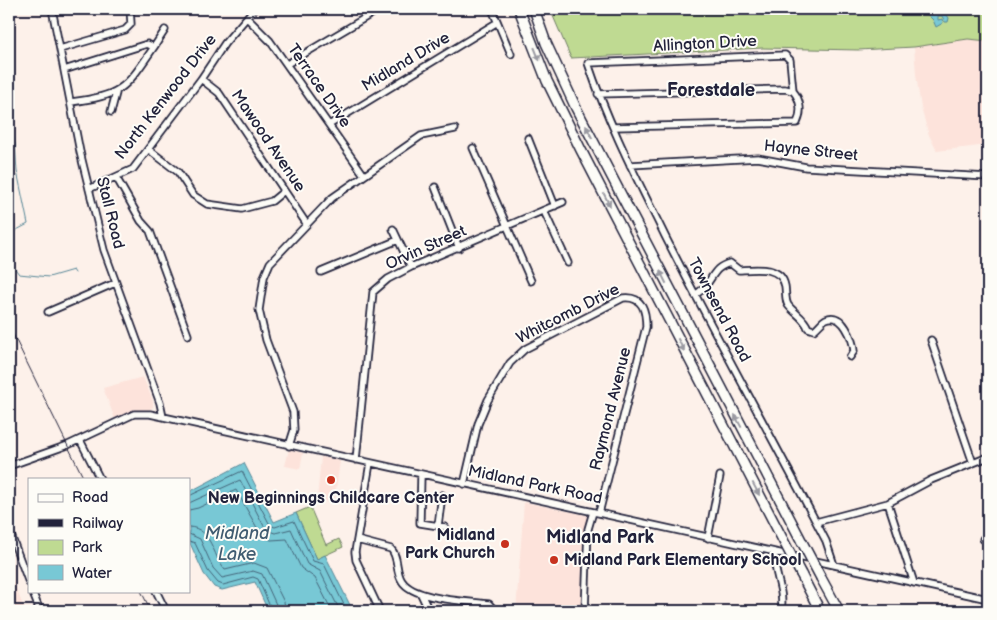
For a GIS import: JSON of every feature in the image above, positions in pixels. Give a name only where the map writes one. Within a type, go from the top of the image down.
[{"type":"highway","points":[[519,9],[547,81],[820,611]]},
{"type":"highway","points":[[534,9],[546,43],[576,108],[839,611]]},
{"type":"street","name":"Stall Road","points":[[52,9],[89,189],[104,250],[160,402],[163,417]]},
{"type":"street","points":[[60,49],[125,30],[131,24],[130,9]]},
{"type":"street","name":"North Kenwood Drive","points":[[89,189],[132,169],[201,79],[224,43],[254,9]]},
{"type":"street","points":[[287,64],[380,9]]},
{"type":"street","points":[[492,9],[511,54]]},
{"type":"street","name":"Terrace Drive","points":[[247,18],[270,41],[364,175]]},
{"type":"street","name":"Midland Drive","points":[[330,125],[496,22]]},
{"type":"street","points":[[71,102],[102,98],[116,93],[127,85],[165,30]]},
{"type":"street","points":[[64,70],[148,44],[154,47]]},
{"type":"street","name":"Allington Drive","points":[[588,63],[785,54],[790,60],[793,92]]},
{"type":"street","name":"Townsend Road","points":[[588,63],[598,94],[630,164],[695,295],[816,522],[831,553],[834,565]]},
{"type":"street","name":"Mawood Avenue","points":[[201,79],[219,93],[306,223]]},
{"type":"street","points":[[598,94],[785,89],[793,92],[800,104],[800,117],[797,123],[614,127]]},
{"type":"street","points":[[111,112],[116,93]]},
{"type":"street","points":[[289,446],[294,430],[293,412],[261,326],[260,297],[270,263],[306,223],[332,198],[421,136],[455,130]]},
{"type":"street","points":[[528,138],[555,206]]},
{"type":"street","points":[[472,148],[531,281]]},
{"type":"street","points":[[148,149],[174,168],[186,182],[193,195],[207,204],[242,209],[272,201],[284,191]]},
{"type":"street","name":"Hayne Street","points":[[630,164],[758,158],[806,167],[988,176]]},
{"type":"street","points":[[116,178],[141,221],[150,230],[188,335]]},
{"type":"street","points":[[435,187],[458,248]]},
{"type":"street","name":"Orvin Street","points":[[356,460],[373,292],[388,279],[411,267],[563,202]]},
{"type":"street","points":[[544,211],[568,263]]},
{"type":"street","points":[[394,229],[411,267]]},
{"type":"street","points":[[321,272],[398,240]]},
{"type":"street","points":[[695,295],[706,286],[714,271],[721,265],[730,263],[739,270],[752,268],[773,272],[781,277],[787,303],[805,320],[808,328],[814,330],[826,319],[834,318],[840,320],[853,342],[854,351],[850,357]]},
{"type":"street","points":[[48,312],[115,283]]},
{"type":"street","name":"Whitcomb Drive","points":[[464,484],[478,424],[488,400],[510,363],[518,354],[623,298],[632,297],[639,300],[646,313],[643,341]]},
{"type":"street","points":[[931,340],[973,463]]},
{"type":"street","name":"Raymond Avenue","points":[[585,611],[588,529],[596,513],[643,341]]},
{"type":"street","name":"Midland Park Road","points":[[9,466],[80,440],[134,414],[150,414],[988,599]]},
{"type":"street","points":[[80,440],[99,478]]},
{"type":"street","points":[[816,522],[888,503],[931,480],[988,457]]},
{"type":"street","points":[[370,463],[357,540],[356,560],[380,611]]},
{"type":"street","points":[[421,474],[420,523],[445,527]]},
{"type":"street","points":[[708,538],[720,476]]},
{"type":"street","points":[[438,526],[442,495]]},
{"type":"street","points":[[888,503],[914,583]]},
{"type":"street","points":[[9,530],[28,580]]},
{"type":"street","points":[[357,540],[391,549],[394,552],[397,571],[403,583],[414,592],[489,604],[495,611]]},
{"type":"street","points":[[774,552],[775,574],[783,599],[781,611]]},
{"type":"street","points":[[32,592],[40,611]]},
{"type":"street","points":[[156,592],[166,611]]},
{"type":"street","points":[[421,594],[429,611]]},
{"type":"shaded area","points":[[968,39],[988,41],[988,145],[937,151],[929,135],[921,108],[914,47]]},
{"type":"shaded area","points":[[143,377],[153,401],[153,407],[149,410],[136,411],[115,419],[103,388]]},
{"type":"shaded area","points":[[289,449],[303,453],[300,469],[285,466]]},
{"type":"shaded area","points":[[321,457],[340,461],[334,503],[317,500]]},
{"type":"shaded area","name":"Midland Park Elementary School","points":[[524,502],[591,516],[585,611],[516,611]]},
{"type":"shaded area","points":[[9,569],[13,580],[25,611],[9,611]]},
{"type":"green space","points":[[550,9],[988,9],[988,41],[968,39],[914,47],[858,50],[763,48],[571,58]]},
{"type":"green space","points":[[310,507],[326,545],[339,539],[343,547],[317,559],[296,513]]},
{"type":"water","points":[[922,9],[941,9],[941,14],[947,15],[949,18],[948,22],[945,22],[942,16],[938,16],[938,20],[942,19],[943,23],[936,27],[933,20]]},
{"type":"water","name":"Midland Lake","points":[[244,463],[274,522],[296,513],[317,559],[325,555],[353,611],[268,611],[255,582],[222,590],[214,587],[204,574],[190,543],[190,491]]},
{"type":"waterway","points":[[9,116],[11,129]]},
{"type":"waterway","points":[[9,234],[28,224],[17,171],[13,135]]},
{"type":"waterway","points":[[9,261],[19,274],[49,277],[73,270],[75,273]]},
{"type":"railway","points":[[9,326],[84,478]]},
{"type":"railway","points":[[142,592],[151,611]]},
{"type":"place","name":"New Beginnings Childcare Center","points":[[331,480]]},
{"type":"place","name":"Midland Park Church","points":[[505,544]]},
{"type":"place","name":"Midland Park Elementary School","points":[[554,560]]},
{"type":"district","name":"Forestdale","points":[[711,90]]},
{"type":"district","name":"Midland Park","points":[[600,537]]}]
